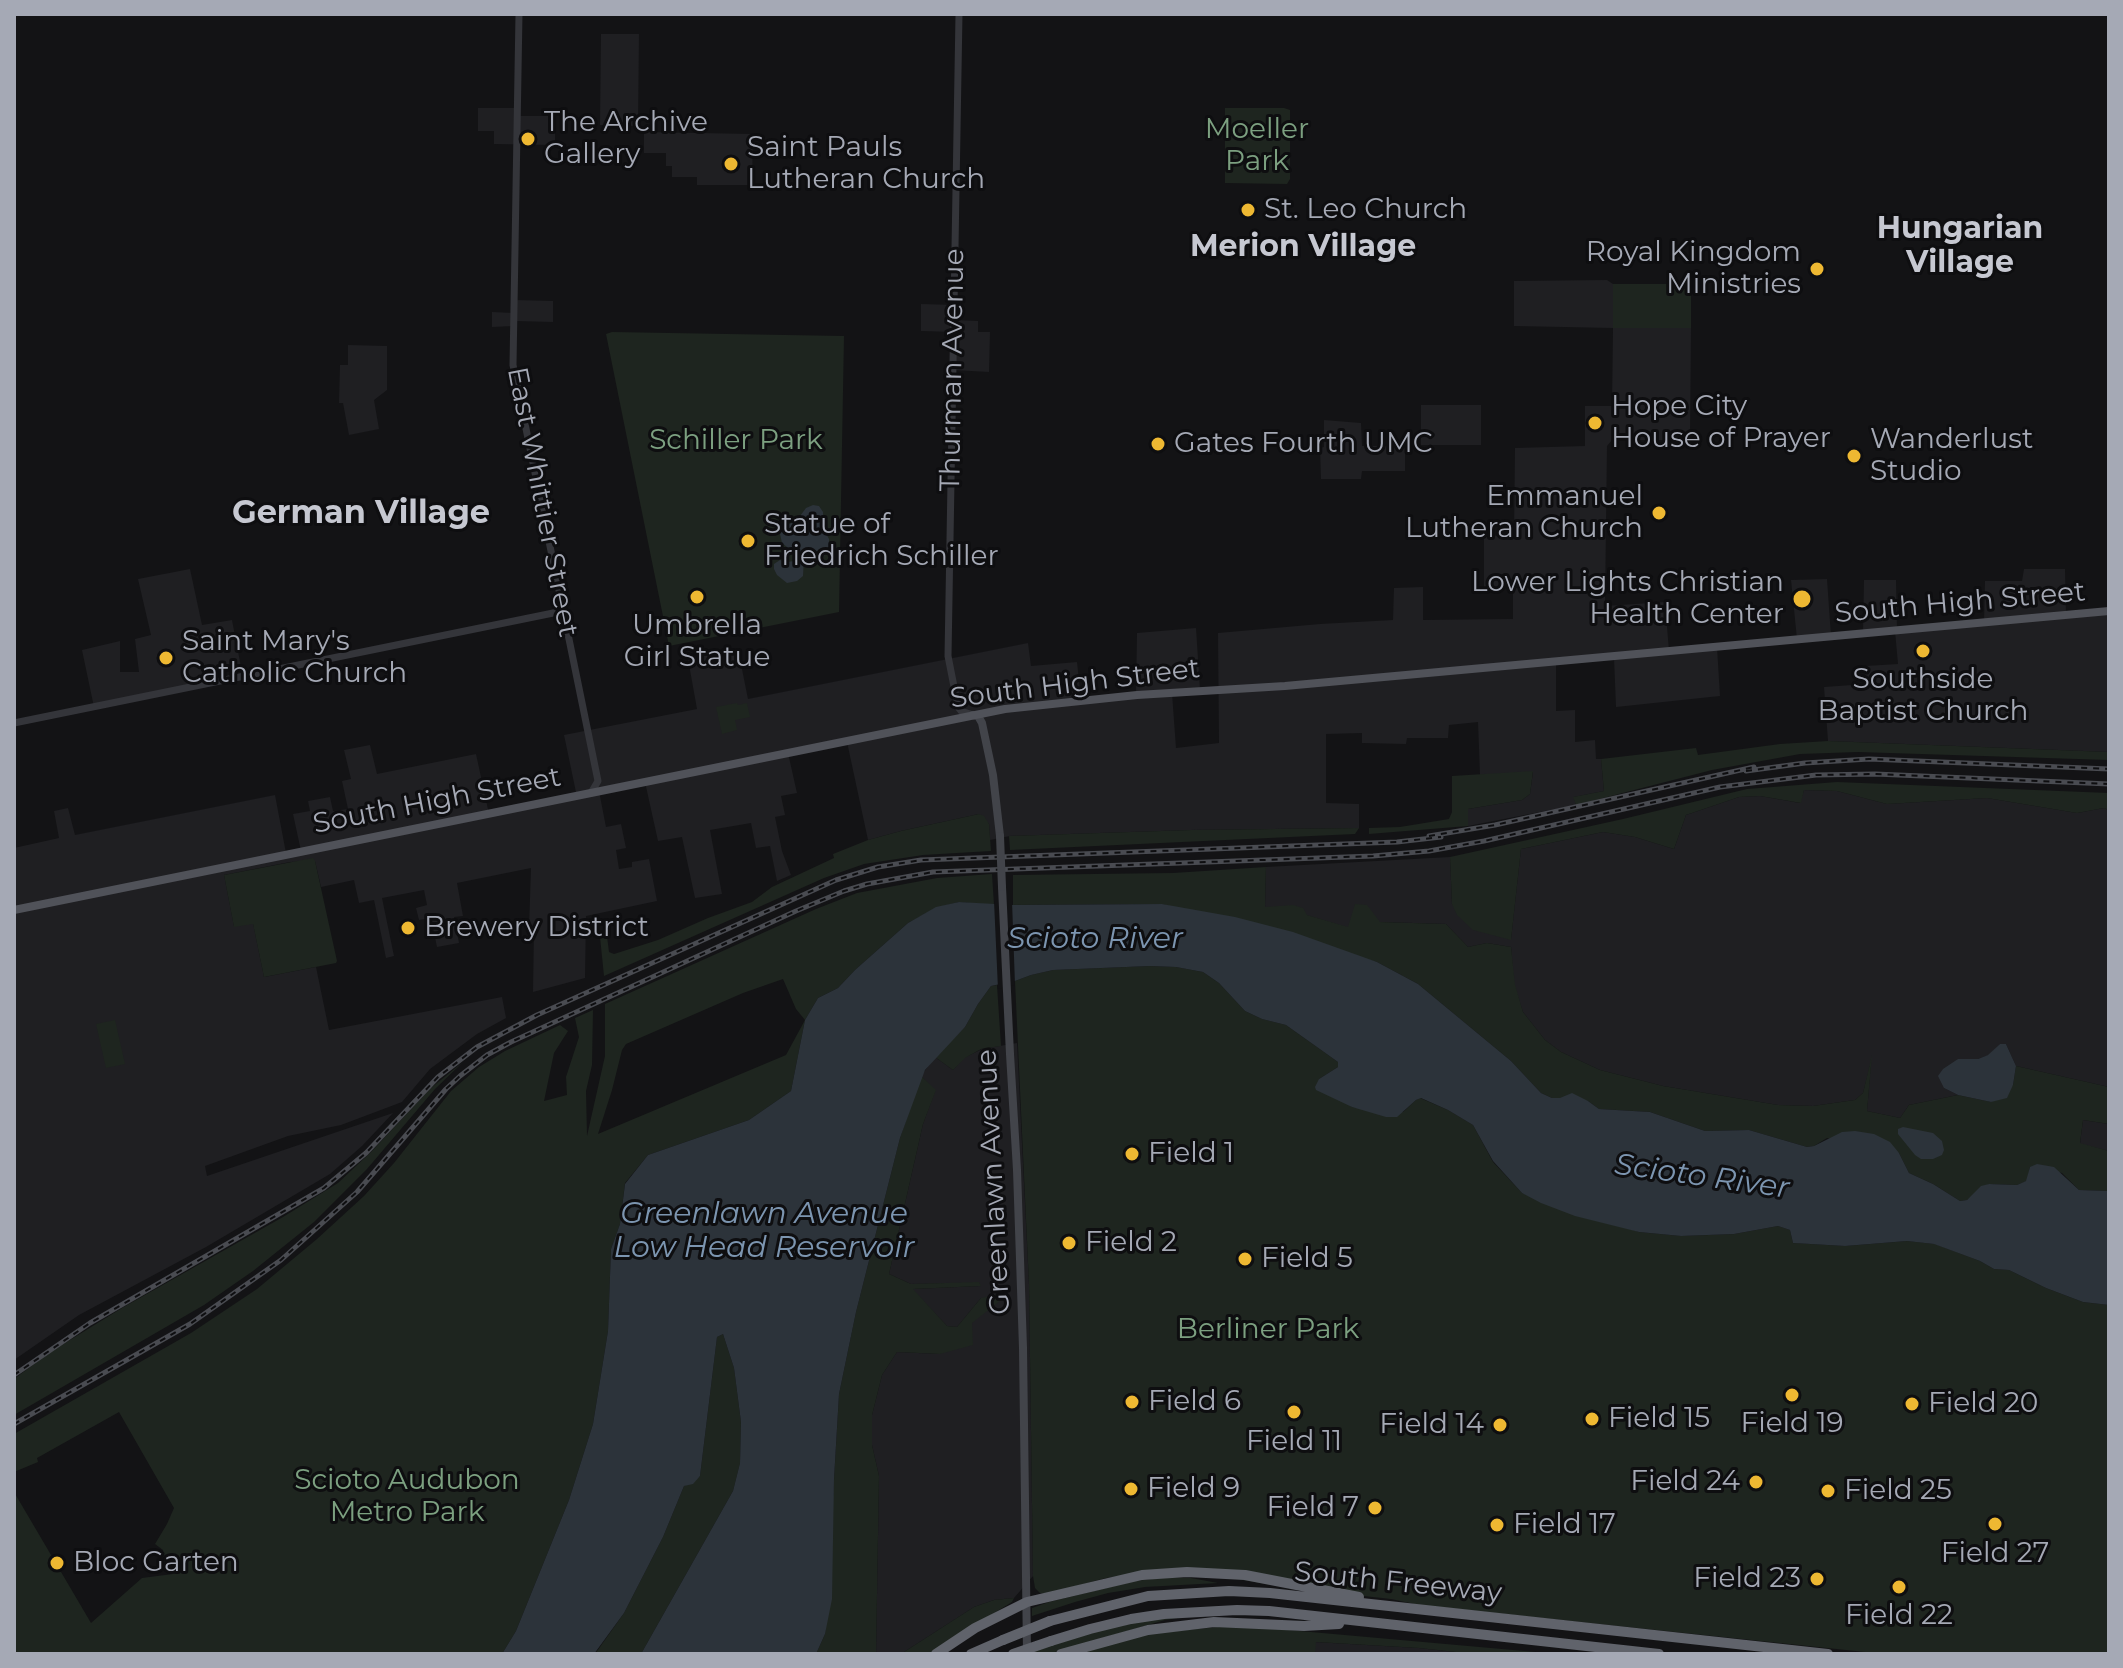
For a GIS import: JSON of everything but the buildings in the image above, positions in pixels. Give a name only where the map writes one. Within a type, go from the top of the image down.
[{"type":"highway","points":[[936,1654],[975,1628],[1027,1602],[1158,1573],[1245,1575],[1416,1609]]},
{"type":"highway","name":"South Freeway","points":[[971,1654],[1050,1621],[1148,1596],[1229,1591],[1828,1654]]},
{"type":"highway","name":"South Freeway","points":[[1013,1654],[1131,1619],[1200,1611],[1269,1611],[1659,1654]]},
{"type":"highway","points":[[1061,1654],[1148,1630],[1214,1622],[1304,1626],[1365,1623]]},
{"type":"main road","name":"South High Street","points":[[14,910],[1005,709],[2109,611]]},
{"type":"main road","name":"Greenlawn Avenue","points":[[973,715],[978,716],[982,723],[1000,836],[1018,1187],[1027,1654]]},
{"type":"street","name":"East Whittier Street","points":[[519,14],[513,365],[598,781],[591,793]]},
{"type":"street","name":"Thurman Avenue","points":[[959,14],[948,656],[958,707],[973,715]]},
{"type":"street","points":[[14,723],[563,611]]},
{"type":"shaded area","points":[[601,34],[639,34],[638,126],[600,125]]},
{"type":"shaded area","points":[[478,108],[519,108],[520,116],[555,116],[555,145],[494,144],[494,131],[478,131]]},
{"type":"shaded area","points":[[644,132],[753,134],[752,185],[697,185],[697,177],[672,177],[672,166],[666,166],[666,153],[644,153]]},
{"type":"shaded area","points":[[1607,280],[1613,284],[1613,328],[1514,326],[1514,281]]},
{"type":"shaded area","points":[[515,300],[553,301],[553,322],[515,321],[514,326],[492,327],[492,312],[514,313]]},
{"type":"shaded area","points":[[921,304],[955,305],[955,320],[978,321],[978,332],[990,332],[989,372],[953,370],[954,332],[921,331]]},
{"type":"shaded area","points":[[1613,328],[1691,328],[1690,440],[1612,440],[1607,446],[1605,606],[1665,602],[1669,651],[1717,647],[1720,696],[1616,707],[1614,658],[1556,662],[1556,711],[1575,710],[1575,742],[1595,740],[1596,759],[1601,759],[1604,791],[1574,797],[1576,805],[1468,826],[1468,809],[1522,800],[1530,794],[1533,772],[1480,775],[1478,722],[1449,725],[1448,738],[1407,738],[1406,744],[1362,743],[1362,733],[1326,734],[1326,803],[1359,804],[1359,828],[1191,830],[1010,836],[990,840],[989,824],[979,814],[868,840],[847,742],[788,753],[797,793],[781,796],[785,815],[775,817],[791,875],[777,881],[770,846],[756,848],[751,823],[710,830],[722,894],[695,898],[682,837],[658,841],[645,782],[599,791],[606,827],[621,824],[626,848],[616,850],[619,869],[632,867],[632,862],[649,859],[657,901],[586,916],[585,978],[533,992],[534,927],[529,928],[531,868],[457,883],[463,916],[454,917],[459,943],[437,947],[431,918],[419,920],[416,908],[427,905],[424,890],[382,898],[394,956],[386,958],[374,900],[359,903],[354,880],[321,887],[315,861],[290,862],[224,875],[234,926],[253,923],[264,977],[316,967],[329,1030],[502,997],[506,1018],[477,1034],[430,1069],[402,1102],[341,1125],[288,1136],[205,1166],[207,1176],[393,1113],[330,1174],[206,1247],[79,1315],[14,1360],[14,848],[59,838],[54,811],[68,808],[75,835],[275,795],[286,853],[301,851],[293,814],[310,811],[308,801],[330,797],[333,811],[348,809],[342,781],[351,779],[344,750],[370,745],[377,774],[476,754],[489,814],[577,797],[564,735],[697,709],[688,659],[738,649],[748,699],[1028,643],[1031,666],[1077,662],[1081,700],[1136,695],[1137,633],[1196,628],[1200,690],[1172,693],[1176,748],[1219,743],[1218,633],[1393,620],[1394,588],[1423,587],[1423,620],[1513,619],[1513,587],[1484,587],[1484,536],[1514,535],[1515,448],[1585,446],[1585,406],[1612,406]]},
{"type":"shaded area","points":[[348,345],[387,346],[387,390],[374,400],[379,429],[349,435],[343,403],[339,403],[340,365],[348,365]]},
{"type":"shaded area","points":[[1421,405],[1481,405],[1481,445],[1421,445]]},
{"type":"shaded area","points":[[1324,420],[1361,423],[1362,446],[1405,446],[1405,471],[1362,471],[1361,479],[1321,479],[1320,448],[1324,447]]},
{"type":"shaded area","points":[[190,569],[202,625],[232,620],[241,667],[199,676],[200,686],[94,707],[82,650],[120,641],[120,672],[139,672],[135,639],[151,635],[138,579]]},
{"type":"shaded area","points":[[2024,569],[2065,569],[2066,614],[2109,611],[2109,752],[1828,741],[1824,687],[1866,684],[1865,666],[1898,664],[1895,631],[1863,634],[1864,580],[1896,580],[1897,630],[1984,622],[1985,581],[2022,581]]},
{"type":"shaded area","points":[[1827,579],[1831,636],[1797,639],[1791,580]]},
{"type":"shaded area","points":[[1804,790],[1837,791],[1887,804],[1987,798],[2077,813],[2104,808],[2109,810],[2109,1087],[2016,1066],[2006,1044],[2000,1044],[1989,1055],[1978,1059],[1958,1059],[1944,1088],[1958,1095],[1909,1105],[1900,1118],[1867,1111],[1871,1062],[1863,1093],[1855,1100],[1813,1106],[1778,1105],[1663,1086],[1600,1070],[1561,1052],[1545,1040],[1523,1012],[1514,985],[1511,947],[1487,943],[1468,947],[1446,924],[1380,922],[1349,928],[1265,907],[1266,867],[1450,857],[1452,904],[1511,939],[1521,849],[1603,832],[1635,837],[1674,849],[1686,815],[1739,797],[1760,796],[1800,803]]},
{"type":"shaded area","points":[[1017,1043],[1029,1284],[1033,1576],[1014,1598],[994,1600],[974,1607],[901,1654],[876,1654],[879,1476],[872,1445],[872,1415],[882,1375],[897,1352],[940,1354],[972,1323],[981,1298],[957,1327],[947,1326],[912,1289],[980,1286],[979,1283],[911,1284],[889,1274],[923,1124],[935,1091],[921,1076],[935,1057],[953,1070],[964,1058],[982,1049]]},
{"type":"shaded area","points":[[2083,1120],[2109,1124],[2109,1151],[2080,1144]]},
{"type":"shaded area","points":[[1315,1642],[1419,1648],[1474,1654],[1315,1654]]},
{"type":"green space","name":"Moeller Park","points":[[1225,108],[1290,110],[1290,179],[1287,184],[1225,183]]},
{"type":"green space","points":[[1613,284],[1691,284],[1691,328],[1613,328]]},
{"type":"green space","name":"Schiller Park","points":[[606,334],[844,336],[839,612],[669,646]]},
{"type":"green space","points":[[747,703],[750,717],[735,720],[737,730],[722,734],[716,707]]},
{"type":"green space","points":[[1828,741],[2109,752],[2109,760],[1858,752],[1800,754],[1712,770],[1576,805],[1573,797],[1604,791],[1601,759],[1696,748],[1698,755]]},
{"type":"green space","points":[[1533,771],[1530,794],[1522,800],[1468,809],[1468,826],[1369,834],[1369,828],[1400,827],[1449,819],[1452,812],[1452,776]]},
{"type":"green space","points":[[1837,782],[2109,793],[2109,810],[2104,808],[2077,813],[1987,798],[1887,804],[1837,791],[1804,790],[1801,803],[1760,796],[1739,797],[1686,815],[1674,849],[1635,837],[1603,832],[1521,849],[1511,940],[1473,930],[1457,915],[1452,904],[1450,857],[1747,789]]},
{"type":"green space","points":[[979,814],[989,824],[991,851],[923,855],[864,864],[824,878],[604,976],[600,937],[607,936],[609,952],[614,954],[658,940],[752,902],[772,887],[834,858],[833,854],[868,840]]},
{"type":"green space","points":[[1359,828],[1355,834],[1010,850],[1009,836],[1191,830]]},
{"type":"green space","points":[[313,858],[337,961],[264,977],[253,924],[234,927],[224,875]]},
{"type":"green space","points":[[1266,867],[1265,907],[1293,905],[1303,908],[1307,915],[1348,927],[1355,904],[1367,905],[1380,922],[1446,924],[1468,947],[1487,943],[1511,947],[1515,985],[1523,1012],[1545,1040],[1561,1052],[1600,1070],[1663,1086],[1778,1105],[1813,1106],[1855,1100],[1863,1093],[1872,1055],[1867,1111],[1900,1118],[1909,1105],[1958,1095],[1991,1102],[2013,1085],[2016,1066],[2109,1087],[2109,1124],[2083,1120],[2080,1143],[2109,1151],[2109,1191],[2079,1190],[2062,1173],[2030,1167],[2027,1181],[2017,1185],[1989,1184],[1967,1200],[1960,1201],[1909,1173],[1899,1153],[1827,1138],[1807,1147],[1749,1130],[1705,1131],[1650,1112],[1599,1109],[1588,1101],[1552,1098],[1541,1093],[1511,1061],[1418,984],[1377,962],[1162,904],[1013,905],[1013,875],[1173,873]]},
{"type":"green space","name":"Scioto Audubon Metro Park","points":[[992,874],[994,905],[959,902],[936,908],[908,923],[838,988],[818,998],[805,1020],[791,1091],[749,1120],[648,1155],[625,1183],[620,1224],[611,1249],[608,1331],[593,1424],[569,1500],[516,1631],[502,1654],[14,1654],[14,1492],[91,1623],[142,1578],[173,1574],[165,1572],[163,1550],[155,1544],[174,1508],[119,1412],[37,1458],[38,1462],[14,1472],[14,1434],[191,1333],[257,1289],[364,1196],[451,1091],[479,1067],[505,1051],[560,1025],[568,1031],[554,1053],[544,1101],[567,1095],[566,1077],[579,1037],[575,1018],[593,1010],[592,1065],[586,1091],[587,1136],[605,1056],[605,1004],[857,893],[937,878]],"holes":[[[783,979],[796,1009],[805,1020],[786,1055],[598,1134],[626,1044]]]},
{"type":"green space","name":"Berliner Park","points":[[1150,966],[1203,972],[1219,983],[1245,1011],[1286,1025],[1338,1062],[1338,1067],[1319,1079],[1352,1107],[1403,1112],[1420,1098],[1473,1125],[1493,1162],[1522,1193],[1639,1232],[1681,1236],[1734,1234],[1778,1226],[1790,1230],[1793,1243],[1845,1246],[1907,1241],[1935,1244],[1994,1269],[2009,1270],[2083,1302],[2109,1305],[2109,1654],[1884,1654],[1419,1605],[1207,1574],[1149,1572],[1040,1593],[1035,1588],[1033,1576],[1029,1284],[1015,981],[1053,970]]},
{"type":"green space","points":[[997,985],[1001,1046],[981,1049],[953,1070],[935,1057],[965,1027],[991,986]]},
{"type":"green space","points":[[115,1020],[125,1064],[106,1068],[96,1024]]},
{"type":"green space","points":[[463,1062],[435,1089],[367,1169],[314,1222],[253,1271],[204,1305],[14,1415],[14,1379],[49,1353],[122,1308],[338,1183],[431,1088]]},
{"type":"green space","points":[[921,1076],[936,1090],[923,1124],[889,1274],[911,1284],[979,1282],[981,1286],[913,1289],[947,1326],[957,1327],[981,1298],[999,1294],[1001,1300],[972,1323],[973,1345],[940,1354],[897,1352],[882,1375],[872,1415],[872,1445],[879,1476],[876,1654],[816,1654],[825,1634],[839,1394],[856,1312],[900,1138]]},
{"type":"green space","points":[[723,1334],[734,1368],[741,1422],[740,1463],[733,1491],[641,1654],[595,1654],[624,1613],[663,1537],[684,1486],[700,1476],[717,1337]]},
{"type":"green space","points":[[1169,1577],[1218,1583],[1145,1587],[1108,1593],[1032,1616],[1032,1608],[1049,1602],[1135,1581]]},
{"type":"green space","points":[[1014,1598],[928,1654],[901,1654],[974,1607],[994,1600]]},
{"type":"green space","points":[[1185,1617],[1048,1654],[1035,1654],[1034,1648],[1130,1621]]},
{"type":"green space","points":[[1227,1626],[1558,1654],[1474,1654],[1316,1642],[1315,1654],[1072,1654],[1137,1635]]},
{"type":"water","points":[[813,505],[819,506],[823,512],[823,528],[829,539],[829,549],[818,559],[804,558],[803,576],[787,583],[777,575],[774,564],[780,560],[794,561],[797,555],[782,543],[780,534],[784,527]]},
{"type":"water","points":[[959,902],[1013,905],[1162,904],[1235,917],[1293,932],[1377,962],[1418,984],[1511,1061],[1541,1093],[1552,1098],[1572,1093],[1599,1109],[1650,1112],[1705,1131],[1749,1130],[1807,1147],[1842,1132],[1874,1134],[1890,1142],[1909,1173],[1960,1201],[1967,1200],[1981,1186],[2017,1185],[2026,1181],[2030,1167],[2037,1164],[2054,1167],[2079,1190],[2109,1191],[2109,1305],[2083,1302],[2009,1270],[1994,1269],[1934,1244],[1907,1241],[1845,1246],[1793,1243],[1790,1230],[1778,1226],[1734,1234],[1681,1236],[1639,1232],[1575,1216],[1522,1193],[1493,1161],[1473,1125],[1448,1110],[1421,1098],[1397,1117],[1386,1117],[1352,1107],[1316,1090],[1319,1079],[1338,1067],[1338,1062],[1286,1025],[1245,1011],[1219,983],[1203,972],[1150,966],[1053,970],[991,986],[965,1027],[925,1070],[900,1138],[856,1312],[839,1394],[832,1599],[825,1634],[816,1654],[641,1654],[733,1491],[740,1463],[741,1422],[734,1368],[723,1334],[717,1337],[700,1476],[693,1484],[684,1486],[663,1537],[624,1613],[594,1654],[502,1654],[516,1631],[569,1500],[593,1424],[608,1331],[611,1249],[620,1224],[625,1184],[648,1155],[749,1120],[791,1091],[805,1020],[818,998],[838,988],[908,923],[936,907]]},
{"type":"water","points":[[2000,1044],[2006,1044],[2016,1066],[2007,1098],[1991,1102],[1958,1095],[1944,1088],[1938,1076],[1943,1069],[1958,1059],[1978,1059],[1988,1055]]},
{"type":"water","points":[[1903,1127],[1933,1133],[1942,1141],[1942,1155],[1921,1159],[1915,1155],[1898,1134],[1898,1129]]},
{"type":"pier","points":[[994,901],[1012,901],[1015,985],[998,989]]},
{"type":"railway","points":[[1746,771],[1869,759],[2109,769]]},
{"type":"railway","points":[[1429,836],[1495,825],[1754,767]]},
{"type":"railway","points":[[14,1424],[190,1324],[281,1260],[357,1192],[446,1089],[487,1055],[844,891],[933,872],[1373,856],[1429,851],[1720,787],[1816,775],[1875,774],[2109,784]]},
{"type":"railway","points":[[14,1375],[90,1323],[324,1188],[366,1153],[438,1077],[477,1047],[537,1015],[836,880],[878,867],[921,860],[1397,842],[1441,837]]},
{"type":"place","name":"The Archive Gallery","points":[[528,139]]},
{"type":"place","name":"Saint Pauls Lutheran Church","points":[[731,164]]},
{"type":"place","name":"St. Leo Church","points":[[1248,210]]},
{"type":"place","name":"Royal Kingdom Ministries","points":[[1817,269]]},
{"type":"place","name":"Hope City House of Prayer","points":[[1595,423]]},
{"type":"place","name":"Gates Fourth UMC","points":[[1158,444]]},
{"type":"place","name":"Wanderlust Studio","points":[[1854,456]]},
{"type":"place","name":"Emmanuel Lutheran Church","points":[[1659,513]]},
{"type":"place","name":"Statue of Friedrich Schiller","points":[[748,541]]},
{"type":"place","name":"Umbrella Girl Statue","points":[[697,597]]},
{"type":"place","name":"Lower Lights Christian Health Center","points":[[1802,599]]},
{"type":"place","name":"Southside Baptist Church","points":[[1923,651]]},
{"type":"place","name":"Saint Mary's Catholic Church","points":[[166,658]]},
{"type":"place","name":"Brewery District","points":[[408,928]]},
{"type":"place","name":"Field 1","points":[[1132,1154]]},
{"type":"place","name":"Field 2","points":[[1069,1243]]},
{"type":"place","name":"Field 5","points":[[1245,1259]]},
{"type":"place","name":"Field 19","points":[[1792,1395]]},
{"type":"place","name":"Field 6","points":[[1132,1402]]},
{"type":"place","name":"Field 20","points":[[1912,1404]]},
{"type":"place","name":"Field 11","points":[[1294,1412]]},
{"type":"place","name":"Field 15","points":[[1592,1419]]},
{"type":"place","name":"Field 14","points":[[1500,1425]]},
{"type":"place","name":"Field 24","points":[[1756,1482]]},
{"type":"place","name":"Field 9","points":[[1131,1489]]},
{"type":"place","name":"Field 25","points":[[1828,1491]]},
{"type":"place","name":"Field 7","points":[[1375,1508]]},
{"type":"place","name":"Field 27","points":[[1995,1524]]},
{"type":"place","name":"Field 17","points":[[1497,1525]]},
{"type":"place","name":"Bloc Garten","points":[[57,1563]]},
{"type":"place","name":"Field 23","points":[[1817,1579]]},
{"type":"place","name":"Field 22","points":[[1899,1587]]},
{"type":"district","name":"Hungarian Village","points":[[1960,246]]},
{"type":"district","name":"Merion Village","points":[[1303,247]]},
{"type":"district","name":"German Village","points":[[361,514]]},
{"type":"water label","name":"Scioto River","points":[[1095,939]]},
{"type":"water label","name":"Scioto River","points":[[1702,1177]]},
{"type":"water label","name":"Greenlawn Avenue Low Head Reservoir","points":[[764,1231]]}]
